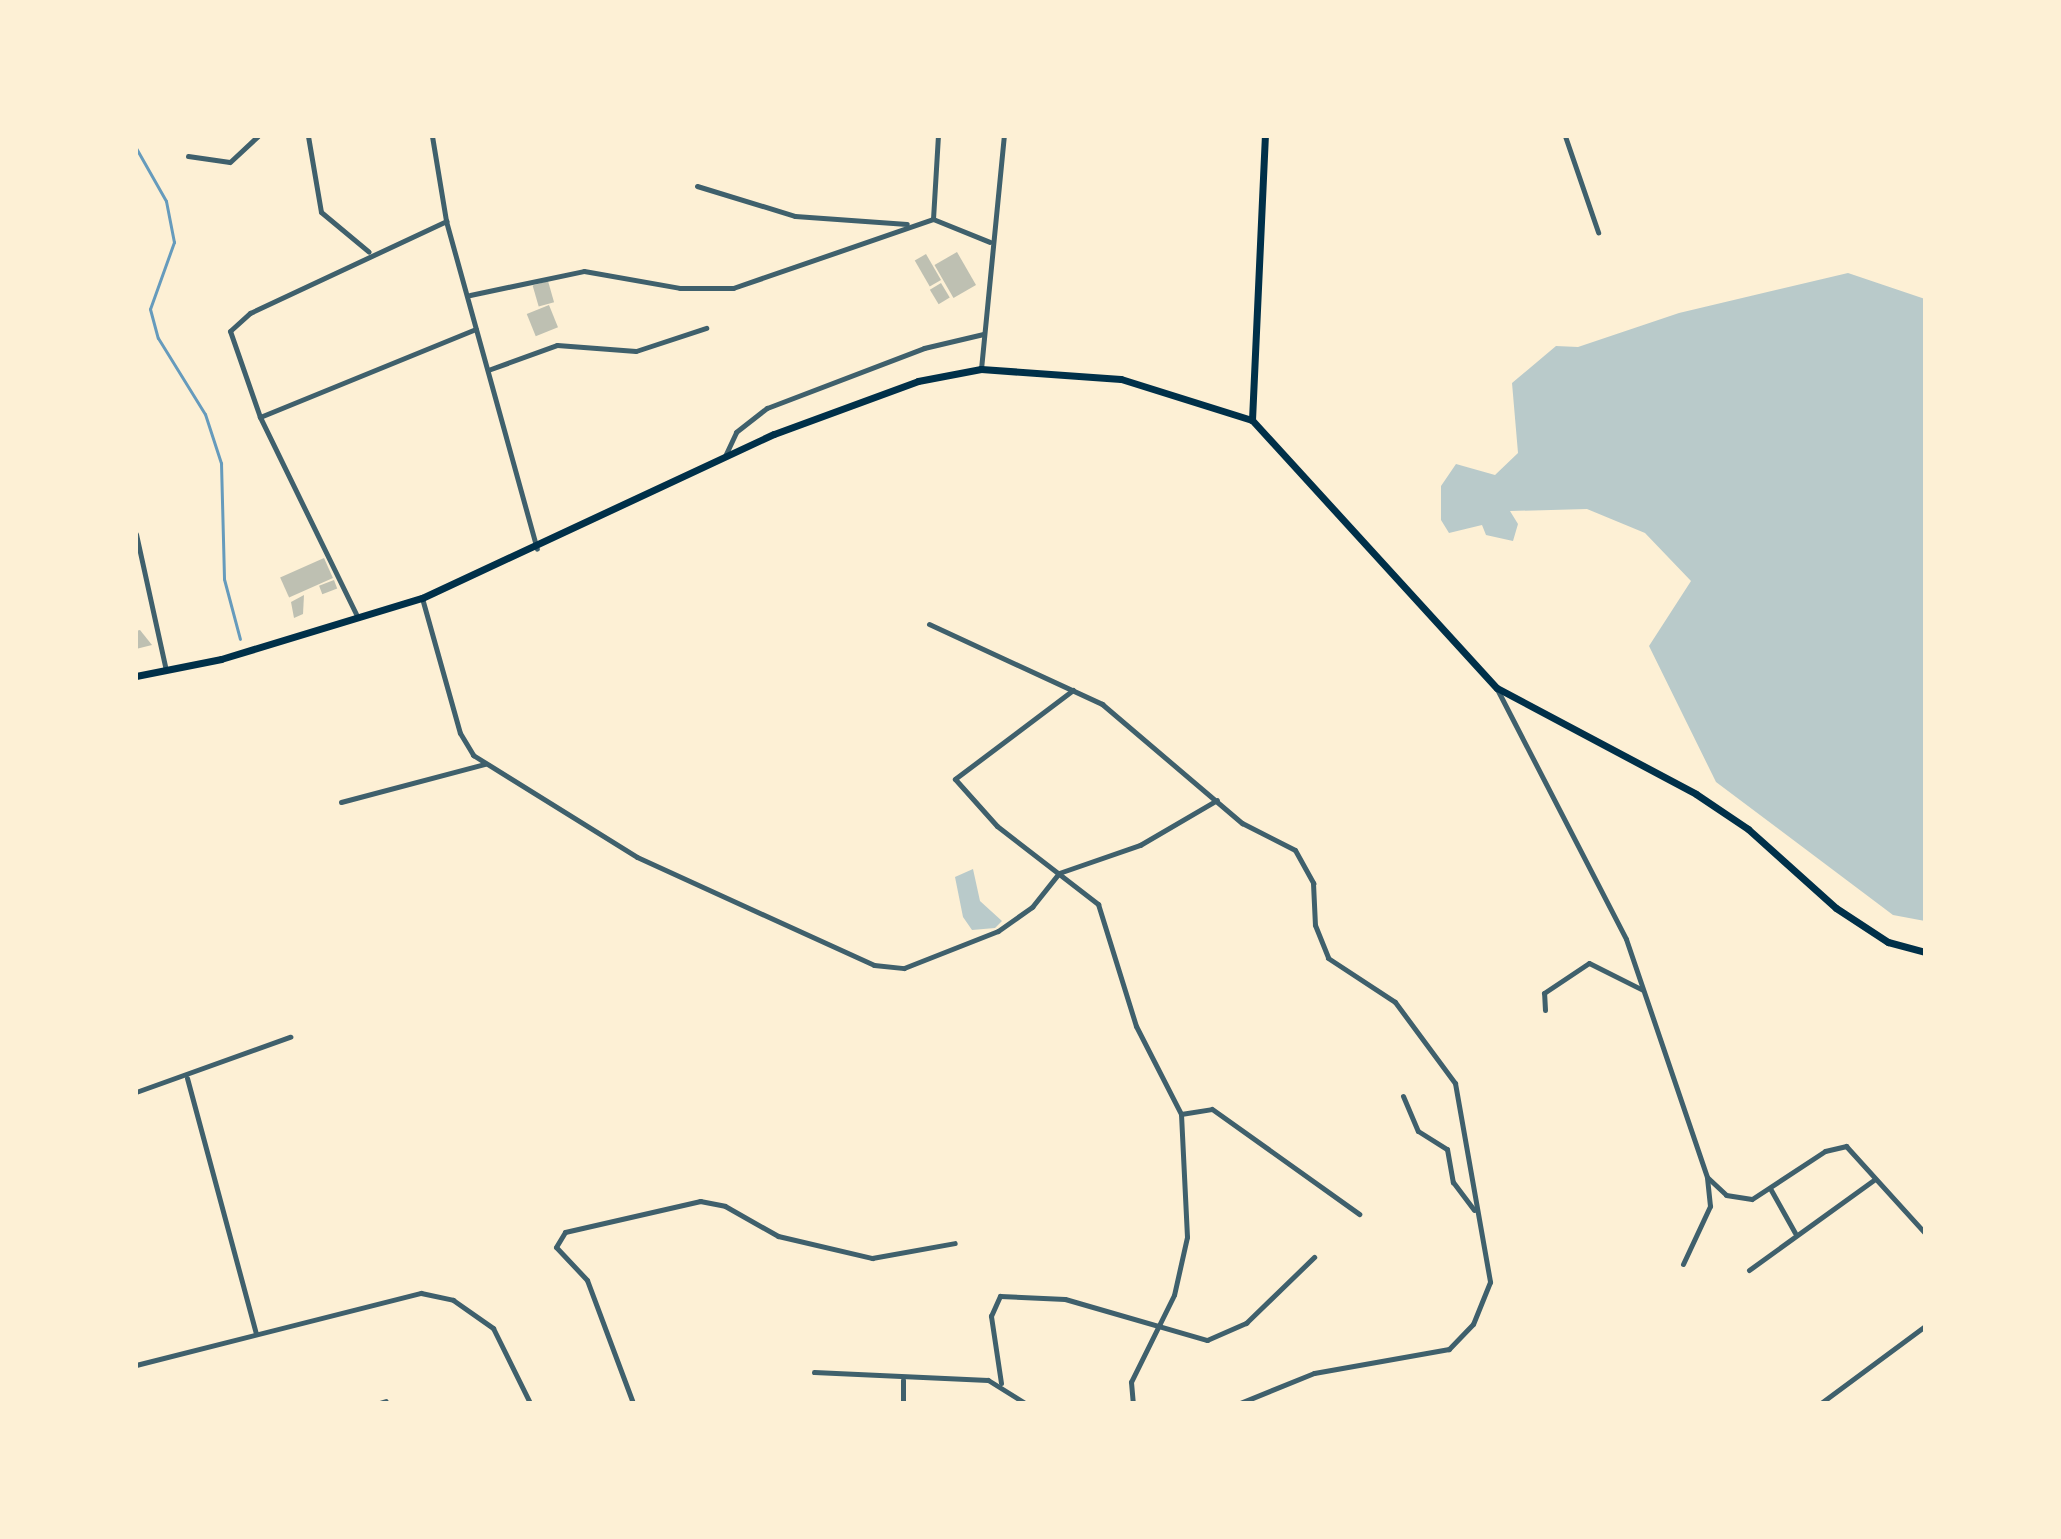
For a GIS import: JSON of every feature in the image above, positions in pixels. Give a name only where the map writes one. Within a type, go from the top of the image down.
[{"type":"main road","points":[[1252,420],[1265,136]]},
{"type":"main road","points":[[136,676],[166,671],[422,598],[537,549],[724,456],[907,385],[981,369],[1121,379],[1252,420],[1497,688],[1696,794],[1748,829],[1836,908],[1888,942],[1925,952]]},
{"type":"street","points":[[188,156],[230,162],[258,136]]},
{"type":"street","points":[[308,136],[321,212],[370,253]]},
{"type":"street","points":[[432,136],[446,221],[470,295],[476,329],[537,549]]},
{"type":"street","points":[[933,219],[938,136]]},
{"type":"street","points":[[981,369],[990,242],[1004,136]]},
{"type":"street","points":[[1565,136],[1598,232]]},
{"type":"street","points":[[697,186],[795,216],[912,225]]},
{"type":"street","points":[[470,295],[584,271],[680,288],[733,288],[933,219],[990,242]]},
{"type":"street","points":[[359,618],[260,417],[230,340],[235,323],[370,253],[446,221]]},
{"type":"street","points":[[488,370],[557,345],[636,351],[706,328]]},
{"type":"street","points":[[260,417],[476,329]]},
{"type":"street","points":[[724,456],[736,432],[767,408],[924,348],[983,334]]},
{"type":"street","points":[[136,534],[166,671]]},
{"type":"street","points":[[422,598],[460,733],[486,764],[637,857],[887,968],[929,961],[1016,922],[1059,873],[1140,845],[1217,800]]},
{"type":"street","points":[[929,624],[1073,690],[1129,725],[1254,832],[1301,855],[1328,958],[1395,1002],[1455,1083],[1472,1154],[1474,1211],[1490,1282],[1456,1345],[1314,1373],[1240,1403]]},
{"type":"street","points":[[1497,688],[1626,939],[1707,1177],[1710,1206],[1683,1264]]},
{"type":"street","points":[[1073,690],[955,779],[997,826],[1059,873],[1107,920],[1136,1026],[1181,1114],[1187,1237],[1174,1295],[1131,1382],[1133,1403]]},
{"type":"street","points":[[341,802],[486,764]]},
{"type":"street","points":[[1545,1010],[1544,993],[1589,963],[1644,990]]},
{"type":"street","points":[[136,1092],[187,1078],[290,1037]]},
{"type":"street","points":[[187,1078],[256,1333]]},
{"type":"street","points":[[1403,1096],[1418,1131],[1447,1149],[1453,1182],[1474,1211]]},
{"type":"street","points":[[1181,1114],[1212,1109],[1359,1214]]},
{"type":"street","points":[[1707,1177],[1735,1199],[1771,1190],[1837,1145],[1852,1150],[1925,1233]]},
{"type":"street","points":[[1749,1270],[1795,1233],[1875,1179]]},
{"type":"street","points":[[1771,1190],[1795,1233]]},
{"type":"street","points":[[633,1403],[587,1280],[556,1247],[565,1232],[700,1201],[725,1206],[778,1236],[872,1258],[955,1243]]},
{"type":"street","points":[[1001,1383],[991,1316],[1000,1296],[1065,1299],[1197,1340],[1233,1332],[1314,1257]]},
{"type":"street","points":[[137,1363],[406,1294],[438,1295],[493,1328],[530,1403]]},
{"type":"street","points":[[1821,1403],[1925,1326]]},
{"type":"street","points":[[814,1372],[903,1380],[1001,1383],[1025,1403]]},
{"type":"street","points":[[903,1380],[903,1403]]},
{"type":"shaded area","points":[[1848,273],[1925,299],[1925,921],[1893,915],[1716,782],[1649,646],[1691,581],[1645,533],[1587,509],[1510,511],[1518,524],[1513,541],[1486,535],[1482,525],[1449,533],[1441,520],[1441,486],[1456,464],[1495,475],[1518,453],[1512,383],[1556,346],[1578,347],[1679,313]]},
{"type":"shaded area","points":[[973,869],[980,901],[1002,921],[995,928],[972,930],[963,917],[955,877]]},
{"type":"building","points":[[957,252],[976,285],[953,298],[934,265]]},
{"type":"building","points":[[926,254],[941,280],[930,286],[915,260]]},
{"type":"building","points":[[548,281],[554,302],[539,307],[533,285]]},
{"type":"building","points":[[941,283],[950,298],[939,304],[930,290]]},
{"type":"building","points":[[549,305],[558,327],[536,336],[527,314]]},
{"type":"building","points":[[324,558],[333,578],[289,598],[280,578]]},
{"type":"building","points":[[334,580],[337,588],[322,594],[319,586]]},
{"type":"building","points":[[304,595],[303,614],[294,618],[291,602]]},
{"type":"building","points":[[140,630],[152,645],[136,649],[136,631]]},
{"type":"waterway","points":[[136,148],[166,201],[174,242],[150,309],[158,338],[205,414],[221,463],[224,579],[240,639]]}]
